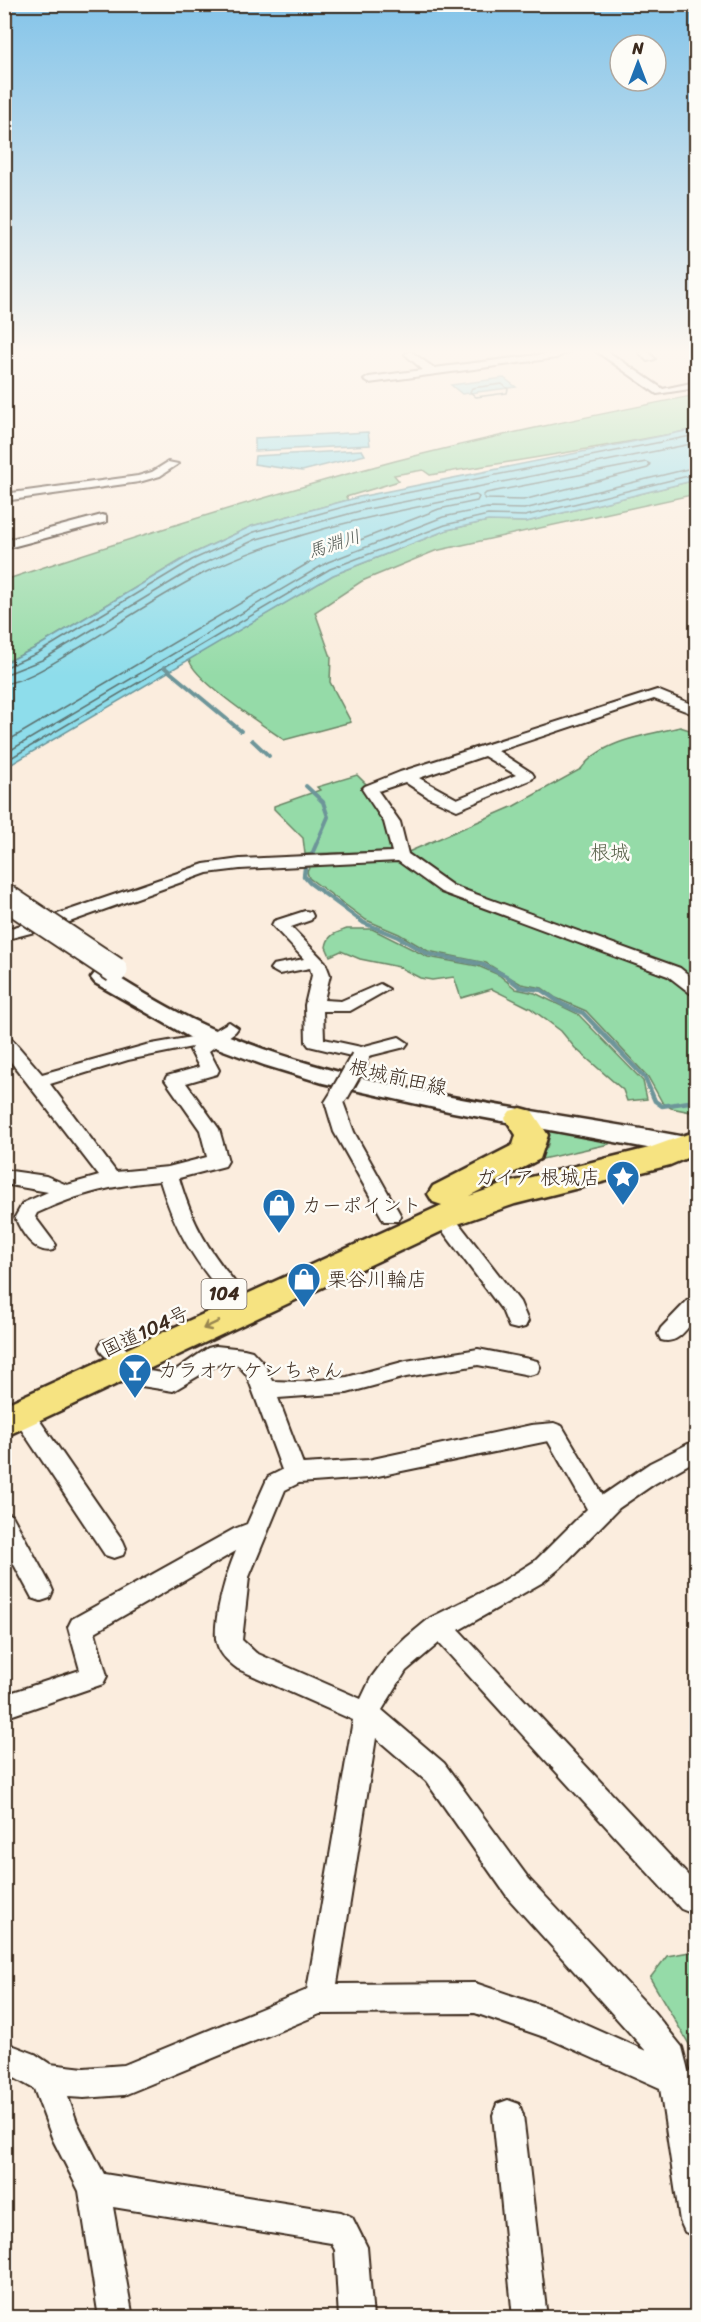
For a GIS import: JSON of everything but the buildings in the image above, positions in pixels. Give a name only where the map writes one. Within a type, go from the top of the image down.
[{"type":"highway","points":[[444,1206],[528,1151],[532,1135],[521,1118]]},
{"type":"highway","name":"国道104号","points":[[119,1356],[231,1291],[391,1216],[536,1186],[658,1157],[689,1141]]},
{"type":"highway","name":"国道104号","points":[[11,1411],[119,1356],[444,1206]]},
{"type":"street","points":[[4,498],[139,479],[156,474],[172,464]]},
{"type":"street","points":[[4,545],[102,519]]},
{"type":"street","points":[[401,856],[392,822],[370,789],[405,775],[651,695],[657,694],[696,711]]},
{"type":"street","points":[[405,775],[433,794],[457,805],[528,776],[484,749]]},
{"type":"street","points":[[4,935],[56,921],[204,869],[240,864],[401,856],[447,889],[674,972],[696,989]]},
{"type":"street","points":[[4,896],[109,974]]},
{"type":"street","points":[[4,914],[109,974]]},
{"type":"street","points":[[305,916],[280,925],[316,962],[321,975],[314,1005],[315,1042],[360,1056],[399,1043]]},
{"type":"street","points":[[279,969],[316,962]]},
{"type":"street","name":"根城前田線","points":[[109,974],[221,1033],[315,1072],[407,1095],[521,1118],[689,1141]]},
{"type":"street","points":[[314,1005],[344,1007],[380,989]]},
{"type":"street","points":[[38,1081],[121,1055],[221,1033]]},
{"type":"street","points":[[46,1245],[28,1225],[25,1217],[30,1208],[65,1192],[93,1186],[111,1179],[168,1174],[218,1161],[209,1129],[174,1080],[210,1070],[199,1050],[221,1033]]},
{"type":"street","name":"根城前田線","points":[[221,1033],[411,1083],[689,1141]]},
{"type":"street","points":[[4,1041],[38,1081],[111,1179]]},
{"type":"street","points":[[360,1056],[334,1102],[344,1132],[391,1216]]},
{"type":"street","points":[[168,1174],[178,1207],[201,1255],[231,1291]]},
{"type":"street","points":[[5,1178],[46,1183],[65,1192]]},
{"type":"street","points":[[444,1206],[512,1307],[517,1321]]},
{"type":"street","points":[[669,1334],[696,1305]]},
{"type":"street","points":[[119,1356],[143,1379],[173,1383],[216,1354],[244,1357],[256,1371],[264,1389],[295,1474]]},
{"type":"street","points":[[264,1389],[301,1390],[347,1385],[406,1369],[478,1357],[530,1367]]},
{"type":"street","points":[[11,1411],[114,1548]]},
{"type":"street","points":[[602,1509],[588,1497],[568,1450],[554,1432],[531,1434],[368,1469],[295,1474],[276,1484],[237,1577],[229,1640],[234,1652],[247,1661],[367,1714],[435,1772],[519,1889],[649,2031],[670,2058],[685,2085],[696,2221]]},
{"type":"street","points":[[320,1999],[367,1714],[376,1690],[395,1665],[439,1626],[536,1574],[602,1509],[646,1476],[696,1449]]},
{"type":"street","points":[[4,1522],[41,1591]]},
{"type":"street","points":[[4,1707],[94,1676],[81,1627],[242,1536],[256,1531]]},
{"type":"street","points":[[439,1626],[691,1899]]},
{"type":"street","points":[[4,2057],[46,2079],[84,2084],[124,2080],[320,1999],[475,1998],[554,2025],[685,2085]]},
{"type":"street","points":[[46,2079],[64,2129],[94,2188],[116,2318]]},
{"type":"street","points":[[508,2115],[530,2318]]},
{"type":"street","points":[[94,2188],[341,2228],[351,2247],[356,2318]]},
{"type":"green space","points":[[527,459],[430,475],[423,470],[394,475],[399,481],[346,497],[348,500],[252,526],[190,555],[35,648],[5,663],[5,580],[297,488],[395,461]]},
{"type":"green space","points":[[696,480],[696,494],[435,551],[362,581],[315,612],[331,657],[330,682],[351,722],[284,740],[215,690],[193,668],[189,659],[333,575],[447,530],[488,521],[526,522]]},
{"type":"green space","name":"根城","points":[[680,727],[696,732],[696,986],[692,981],[449,887],[406,853],[514,806],[581,769],[600,751],[613,745]]},
{"type":"green space","points":[[357,775],[367,785],[364,787],[366,795],[389,824],[396,849],[305,854],[303,838],[274,809],[274,806],[320,790],[317,787]]},
{"type":"green space","points":[[391,859],[409,867],[435,885],[658,968],[685,983],[696,997],[696,1113],[671,1108],[662,1102],[648,1077],[586,1011],[556,998],[542,988],[521,984],[486,963],[428,951],[399,934],[366,920],[309,878],[307,872],[311,864]]},
{"type":"green space","points":[[347,929],[372,929],[428,957],[478,966],[499,975],[516,989],[535,993],[578,1014],[643,1081],[647,1099],[627,1101],[623,1090],[575,1048],[561,1031],[530,1008],[492,989],[461,998],[454,977],[432,980],[420,978],[399,967],[360,959],[341,951],[330,956],[326,947],[329,939]]},
{"type":"green space","points":[[548,1131],[610,1141],[609,1144],[538,1160],[536,1157],[547,1147]]},
{"type":"green space","points":[[696,1951],[696,2056],[650,1978],[667,1956]]},
{"type":"water","points":[[255,459],[348,459],[302,471],[254,464]]},
{"type":"water","name":"馬淵川","points":[[546,459],[696,459],[696,480],[526,522],[488,521],[447,530],[333,575],[5,768],[5,663],[35,648],[190,555],[252,526],[359,497]]},
{"type":"waterway","points":[[164,667],[241,731]]},
{"type":"waterway","points":[[252,740],[269,756]]},
{"type":"waterway","points":[[306,786],[323,802],[328,817],[312,854]]},
{"type":"waterway","points":[[305,868],[304,876],[310,883],[364,923],[398,937],[428,954],[481,964],[506,976],[520,987],[541,990],[562,1004],[583,1013],[645,1078],[655,1101],[662,1106],[696,1101]]},
{"type":"place","name":"ガイア 根城店","points":[[623,1206]]},
{"type":"place","name":"カーポイント","points":[[279,1234]]},
{"type":"place","name":"栗谷川輪店","points":[[304,1308]]},
{"type":"place","name":"カラオケ ケンちゃん","points":[[135,1399]]}]
